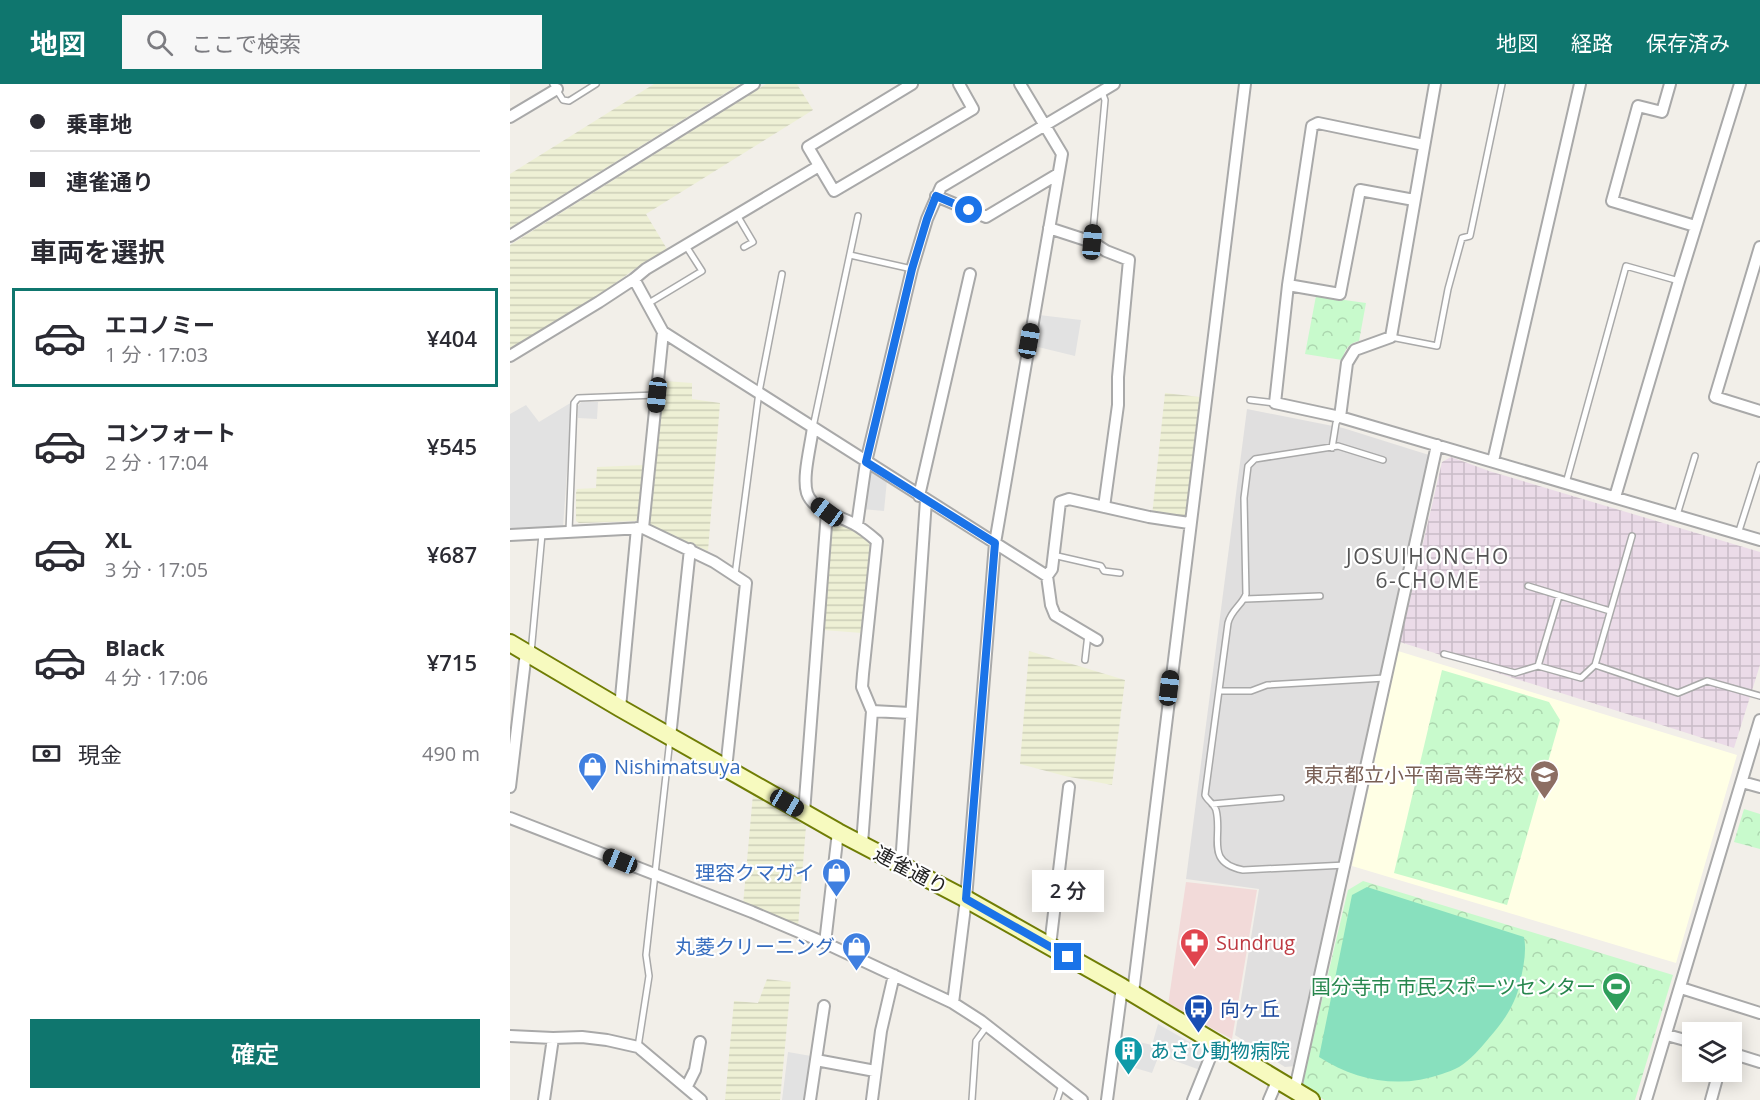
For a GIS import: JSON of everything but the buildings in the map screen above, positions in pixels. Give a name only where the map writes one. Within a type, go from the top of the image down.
[{"type":"main road","name":"連雀通り","points":[[510,643],[804,813],[1050,946],[1311,1100]]},
{"type":"street","points":[[510,236],[754,84]]},
{"type":"street","points":[[912,84],[808,147],[834,191],[973,109],[959,84]]},
{"type":"street","points":[[953,1003],[966,899],[995,543],[1062,154],[1020,84]]},
{"type":"street","points":[[856,525],[866,462],[912,269],[927,219],[941,187],[1114,84]]},
{"type":"street","points":[[1107,1100],[1127,990],[1245,84]]},
{"type":"street","points":[[1340,417],[1347,363],[1355,350],[1391,337],[1435,84]]},
{"type":"street","points":[[1493,461],[1580,84]]},
{"type":"street","points":[[1670,84],[1662,112],[1638,106],[1612,201],[1695,226]]},
{"type":"street","points":[[1616,497],[1695,226],[1740,84]]},
{"type":"street","points":[[510,117],[555,87]]},
{"type":"street","points":[[1424,145],[1318,123],[1312,126],[1288,285],[1275,403],[1340,417],[1760,540]]},
{"type":"street","points":[[510,356],[599,302],[646,269],[819,166]]},
{"type":"street","points":[[936,196],[986,217],[1058,174]]},
{"type":"street","points":[[1288,285],[1340,294],[1360,190],[1414,200]]},
{"type":"street","points":[[1049,228],[1092,242],[1106,251],[1129,260],[1118,377],[1118,405],[1104,507]]},
{"type":"street","points":[[1760,247],[1715,397],[1760,411]]},
{"type":"street","points":[[901,865],[922,498],[970,274]]},
{"type":"street","points":[[620,708],[663,332],[634,279]]},
{"type":"street","points":[[663,332],[1047,576]]},
{"type":"street","points":[[813,427],[807,470],[808,494],[813,502],[827,512],[856,525],[877,541],[862,687],[872,711],[862,844]]},
{"type":"street","points":[[1295,1089],[1437,445]]},
{"type":"street","points":[[1092,637],[1055,615],[1051,604],[1047,576],[1052,569],[1060,502],[1070,499],[1189,524]]},
{"type":"street","points":[[804,813],[827,512]]},
{"type":"street","points":[[510,535],[640,528],[690,549],[746,583],[726,769]]},
{"type":"street","points":[[670,737],[690,549]]},
{"type":"street","points":[[510,787],[529,654]]},
{"type":"street","points":[[872,711],[910,713]]},
{"type":"street","points":[[1646,1100],[1759,726]]},
{"type":"street","points":[[1743,782],[1760,787]]},
{"type":"street","points":[[1050,946],[1069,787]]},
{"type":"street","points":[[510,818],[825,943],[953,1003],[987,1026],[1082,1100]]},
{"type":"street","points":[[825,943],[838,832]]},
{"type":"street","points":[[872,1100],[881,1031],[894,975]]},
{"type":"street","points":[[1681,988],[1760,1013]]},
{"type":"street","points":[[810,1100],[824,1006]]},
{"type":"street","points":[[1667,1035],[1682,1039]]},
{"type":"street","points":[[510,1036],[582,1037],[638,1047],[701,1100]]},
{"type":"street","points":[[544,1100],[553,1038]]},
{"type":"street","points":[[687,1086],[695,1070],[700,1042]]},
{"type":"street","points":[[1193,1100],[1216,1043]]},
{"type":"street","points":[[1742,1056],[1760,1062]]},
{"type":"street","points":[[816,1060],[875,1071]]},
{"type":"street","points":[[1269,1100],[1278,1079]]},
{"type":"street","points":[[1711,1100],[1716,1082]]},
{"type":"lane","points":[[555,87],[563,100],[569,101],[596,84]]},
{"type":"lane","points":[[1391,337],[1437,345],[1448,289],[1462,238],[1470,236],[1502,84]]},
{"type":"lane","points":[[1092,242],[1105,100],[1102,92]]},
{"type":"lane","points":[[736,214],[753,242],[744,247]]},
{"type":"lane","points":[[813,427],[858,216]]},
{"type":"lane","points":[[649,303],[702,271],[686,246]]},
{"type":"lane","points":[[850,255],[912,269]]},
{"type":"lane","points":[[1566,483],[1626,266],[1679,281]]},
{"type":"lane","points":[[735,575],[759,392],[782,274]]},
{"type":"lane","points":[[569,531],[574,403],[578,398],[657,395]]},
{"type":"lane","points":[[1250,400],[1275,403]]},
{"type":"lane","points":[[1332,448],[1336,423],[1340,417]]},
{"type":"lane","points":[[1346,865],[1243,870],[1231,868],[1222,862],[1218,854],[1215,808],[1205,795],[1228,622],[1230,615],[1245,599],[1244,498],[1248,466],[1255,459],[1338,446],[1383,460]]},
{"type":"lane","points":[[1677,515],[1695,456]]},
{"type":"lane","points":[[1738,534],[1760,465]]},
{"type":"lane","points":[[529,654],[543,532]]},
{"type":"lane","points":[[1444,654],[1515,673],[1538,666],[1581,678],[1595,665],[1632,536]]},
{"type":"lane","points":[[1053,555],[1101,566],[1104,571],[1120,573]]},
{"type":"lane","points":[[1528,586],[1610,611]]},
{"type":"lane","points":[[1245,599],[1320,596]]},
{"type":"lane","points":[[1538,666],[1559,596]]},
{"type":"lane","points":[[1084,660],[1092,637]]},
{"type":"lane","points":[[1595,665],[1678,693],[1707,681],[1760,696]]},
{"type":"lane","points":[[1219,691],[1251,691],[1267,685],[1387,678]]},
{"type":"lane","points":[[638,1047],[649,976],[646,955],[670,737]]},
{"type":"lane","points":[[1212,804],[1281,798]]},
{"type":"lane","points":[[972,1100],[976,1041],[987,1026]]},
{"type":"lane","points":[[1057,1100],[1062,1085]]},
{"type":"shaded area","points":[[654,84],[740,84],[510,228],[510,174]]},
{"type":"shaded area","points":[[766,84],[797,84],[813,110],[646,214],[667,249],[643,263],[592,300],[510,350],[510,245]]},
{"type":"shaded area","points":[[1039,315],[1081,320],[1075,356],[1034,346]]},
{"type":"shaded area","points":[[664,381],[692,383],[692,399],[720,403],[708,551],[649,526]]},
{"type":"shaded area","points":[[1165,393],[1200,397],[1187,519],[1152,516]]},
{"type":"shaded area","points":[[572,402],[563,527],[510,531],[510,414],[526,405],[539,422]]},
{"type":"shaded area","points":[[581,402],[598,402],[597,419],[578,418],[578,406]]},
{"type":"shaded area","points":[[1247,409],[1343,428],[1429,455],[1296,1066],[1285,1067],[1235,1035],[1259,889],[1186,879]]},
{"type":"shaded area","points":[[1451,457],[1489,471],[1760,552],[1760,665],[1734,748],[1400,642],[1442,462]]},
{"type":"shaded area","points":[[645,465],[640,517],[636,521],[579,523],[576,521],[577,489],[596,488],[597,467]]},
{"type":"shaded area","points":[[867,472],[887,480],[884,511],[862,509]]},
{"type":"shaded area","points":[[833,526],[849,527],[869,542],[862,633],[823,630],[828,530]]},
{"type":"shaded area","points":[[1029,651],[1125,680],[1112,785],[1020,764]]},
{"type":"shaded area","name":"東京都立小平南高等学校","points":[[1398,651],[1737,755],[1676,963],[1352,866]]},
{"type":"shaded area","points":[[753,794],[806,826],[798,927],[743,905]]},
{"type":"shaded area","points":[[1186,882],[1257,890],[1232,1039],[1168,1005]]},
{"type":"shaded area","points":[[767,979],[791,982],[780,1100],[725,1100],[734,1001],[758,1003]]},
{"type":"shaded area","points":[[1158,1024],[1207,1052],[1200,1070],[1159,1055],[1152,1073],[1118,1063],[1122,1038],[1152,1045]]},
{"type":"shaded area","points":[[788,1052],[811,1056],[804,1100],[782,1100]]},
{"type":"green space","points":[[1316,296],[1366,303],[1359,341],[1352,343],[1344,353],[1342,360],[1305,354]]},
{"type":"green space","points":[[1442,670],[1549,702],[1560,720],[1507,905],[1394,873]]},
{"type":"green space","points":[[1744,809],[1760,814],[1760,849],[1734,842]]},
{"type":"green space","points":[[1363,881],[1673,975],[1635,1100],[1324,1100],[1302,1084],[1348,890]]},
{"type":"green space","points":[[1367,887],[1524,937],[1523,966],[1518,991],[1512,1006],[1482,1046],[1457,1068],[1426,1079],[1394,1082],[1348,1072],[1319,1057],[1352,895]]},
{"type":"place","name":"Nishimatsuya","points":[[593,792]]},
{"type":"place","name":"東京都立小平南高等学校","points":[[1545,800]]},
{"type":"place","name":"理容クマガイ","points":[[836,898]]},
{"type":"place","name":"Sundrug","points":[[1195,968]]},
{"type":"place","name":"丸菱クリーニング","points":[[856,972]]},
{"type":"place","name":"国分寺市 市民スポーツセンター","points":[[1617,1012]]},
{"type":"place","name":"向ヶ丘","points":[[1199,1034]]},
{"type":"place","name":"あさひ動物病院","points":[[1129,1076]]},
{"type":"district","name":"JOSUIHONCHO 6-CHOME","points":[[1428,568]]},
{"type":"route","points":[[969,210],[936,196],[912,269],[866,462],[995,543],[966,899],[1068,957]]}]
